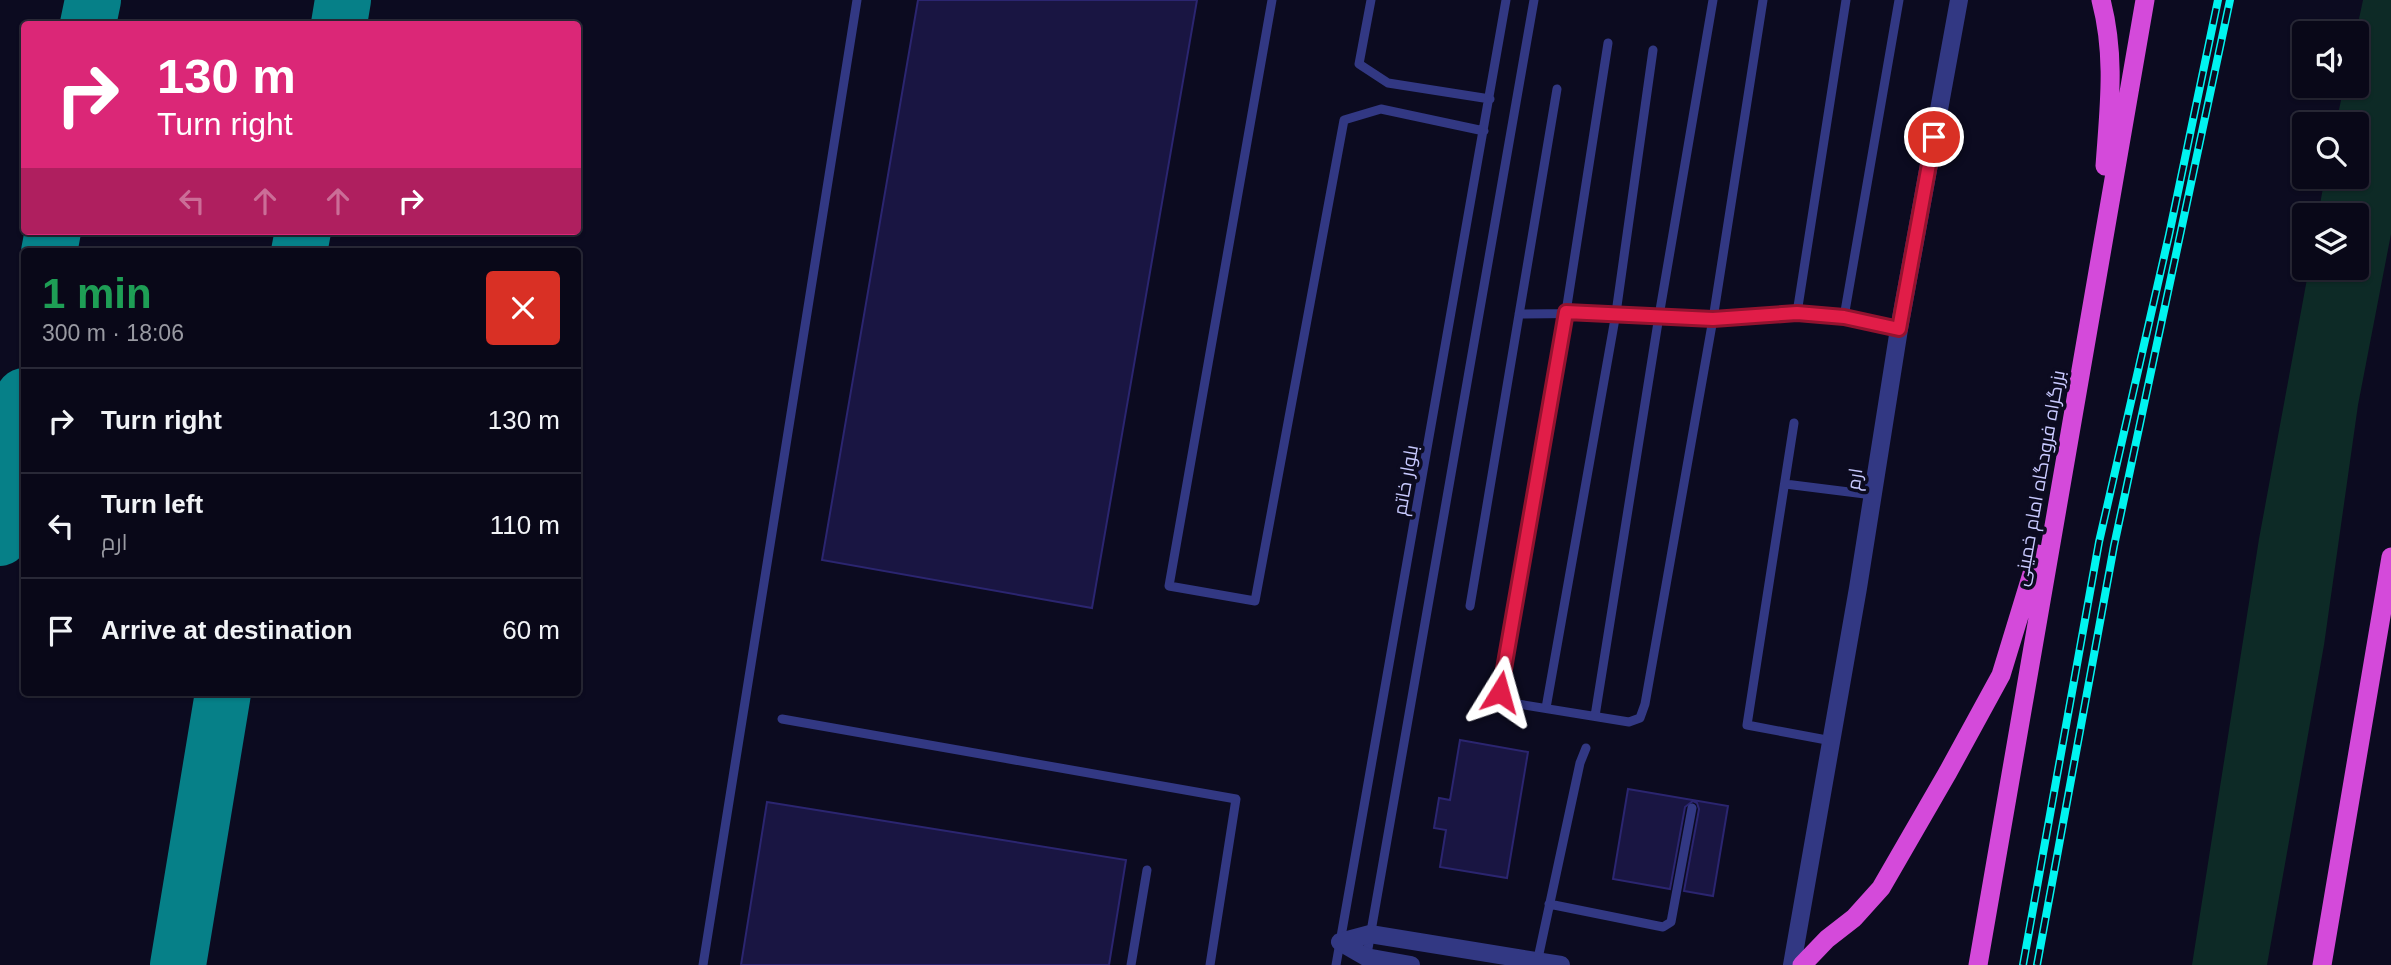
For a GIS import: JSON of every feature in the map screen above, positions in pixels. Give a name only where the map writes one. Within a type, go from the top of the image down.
[{"type":"highway","points":[[2097,273],[2112,69],[2108,24],[2101,0]]},
{"type":"highway","name":"بزرگراه فرودگاه امام خمینی","points":[[1978,965],[2146,0]]},
{"type":"highway","points":[[1802,965],[1827,939],[1854,918],[1881,888],[2001,675],[2062,476]]},
{"type":"highway","points":[[2322,965],[2391,556]]},
{"type":"street","name":"ارم","points":[[1793,965],[1899,329],[1959,0]]},
{"type":"street","points":[[1340,942],[1370,934],[1561,965]]},
{"type":"street","points":[[1340,942],[1366,961],[1411,965]]},
{"type":"lane","points":[[703,965],[857,0]]},
{"type":"lane","points":[[1272,0],[1169,586],[1255,601],[1344,120],[1381,108],[1484,131]]},
{"type":"lane","points":[[1371,0],[1359,64],[1388,83],[1490,99]]},
{"type":"lane","name":"بلوار خاتم","points":[[1336,965],[1506,0]]},
{"type":"lane","points":[[1366,961],[1534,0]]},
{"type":"lane","points":[[1595,716],[1713,0]]},
{"type":"lane","points":[[1608,43],[1566,312],[1500,692],[1512,703],[1629,722],[1640,718],[1645,704],[1713,319],[1763,0]]},
{"type":"lane","points":[[1797,313],[1846,0]]},
{"type":"lane","points":[[1844,317],[1899,0]]},
{"type":"lane","points":[[1546,708],[1616,313],[1653,50]]},
{"type":"lane","points":[[1470,606],[1557,89]]},
{"type":"lane","points":[[1519,314],[1616,313],[1713,319],[1797,313],[1844,317],[1899,329]]},
{"type":"lane","points":[[1794,423],[1747,725],[1832,741]]},
{"type":"lane","points":[[1785,484],[1873,495]]},
{"type":"lane","points":[[782,719],[1236,800],[1210,965]]},
{"type":"lane","points":[[1537,963],[1580,762],[1586,748]]},
{"type":"lane","points":[[1549,904],[1663,927],[1671,922],[1692,808]]},
{"type":"lane","points":[[1131,965],[1147,870]]},
{"type":"green space","points":[[2363,0],[2391,0],[2391,234],[2358,405],[2324,645],[2267,965],[2192,965],[2259,539],[2307,280],[2369,280],[2369,203],[2320,203],[2323,189],[2369,189],[2369,112],[2339,112],[2341,98],[2369,98],[2369,21],[2359,21]]},
{"type":"building","points":[[918,0],[1197,0],[1092,608],[822,560]]},
{"type":"building","points":[[1460,740],[1528,752],[1507,878],[1440,867],[1446,830],[1434,828],[1439,798],[1450,800]]},
{"type":"building","points":[[1628,789],[1728,806],[1713,896],[1684,891],[1699,809],[1693,801],[1685,807],[1670,889],[1613,879]]},
{"type":"building","points":[[767,802],[1126,860],[1109,965],[741,965]]},
{"type":"taxiway","points":[[89,21],[93,0]]},
{"type":"taxiway","points":[[340,21],[343,0]]},
{"type":"taxiway","points":[[50,248],[52,235]]},
{"type":"taxiway","points":[[300,248],[302,235]]},
{"type":"taxiway","points":[[0,538],[21,414]]},
{"type":"taxiway","points":[[178,965],[223,696]]},
{"type":"railway","points":[[2023,965],[2099,542],[2169,235],[2218,0]]},
{"type":"railway","points":[[2037,965],[2114,546],[2230,0]]},
{"type":"route","points":[[1500,692],[1566,312],[1713,319],[1797,313],[1844,317],[1899,329],[1934,137]]}]
